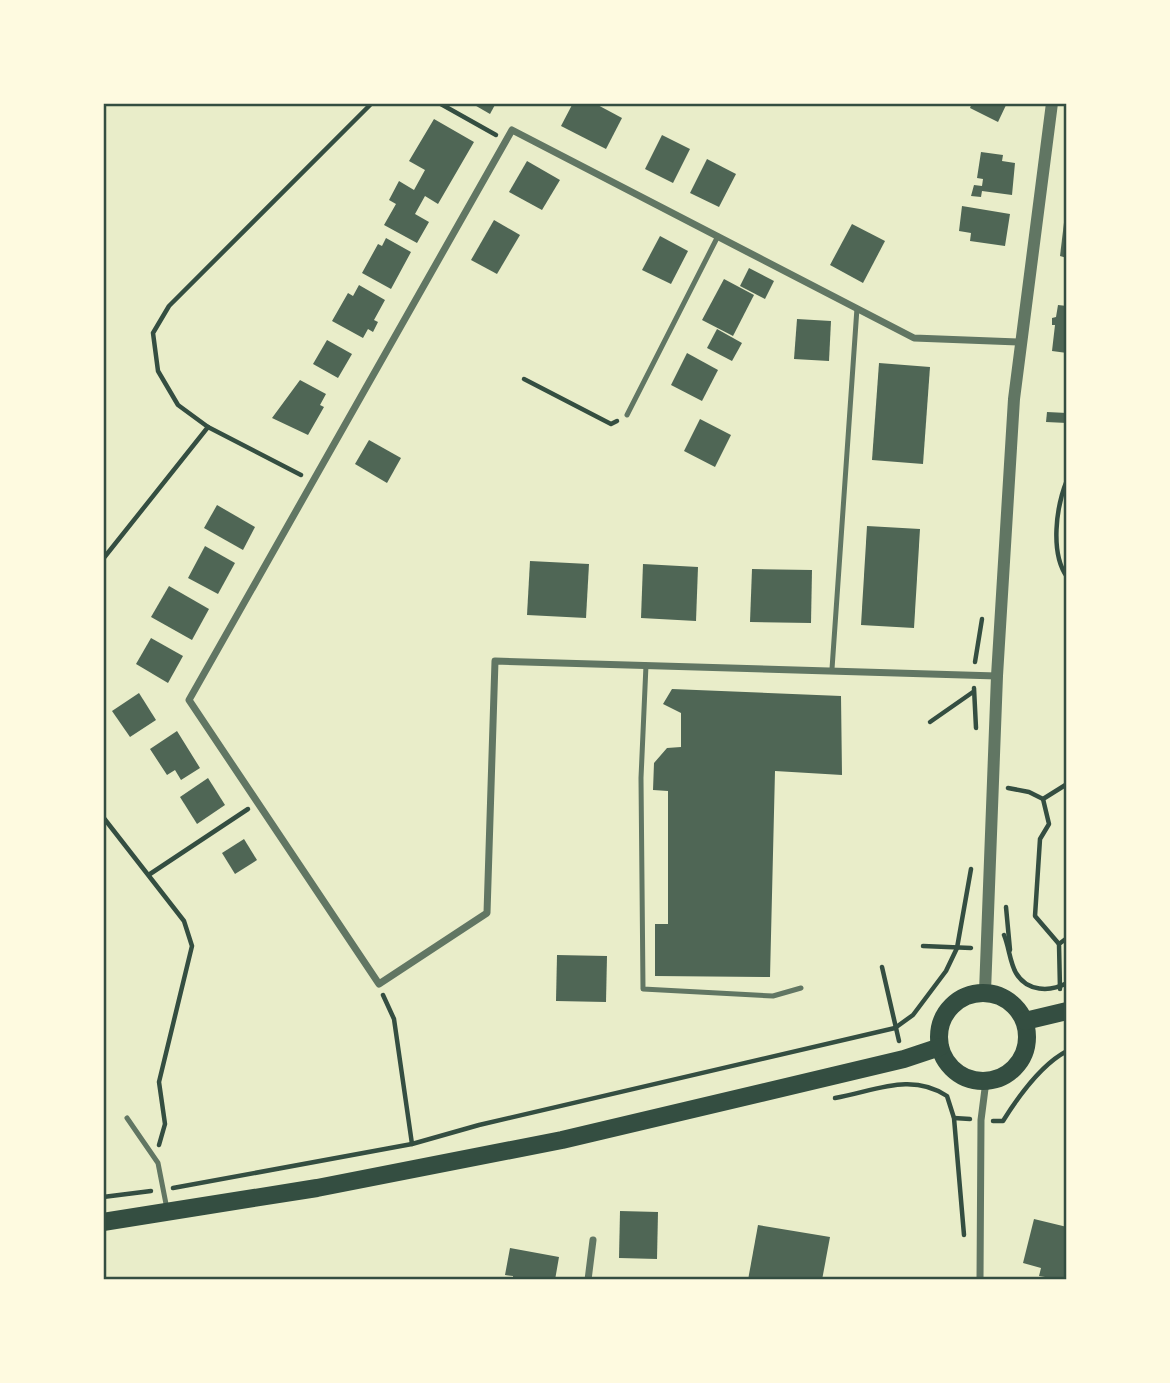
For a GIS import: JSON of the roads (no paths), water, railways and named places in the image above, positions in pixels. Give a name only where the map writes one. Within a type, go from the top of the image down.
[{"type":"main road","points":[[985,992],[1009,1000],[1025,1021],[1027,1035],[1020,1061],[999,1078],[986,1081],[970,1079],[957,1072],[946,1061],[940,1047],[942,1023],[954,1003],[968,994],[985,992]]},
{"type":"main road","points":[[1025,1021],[1067,1011]]},
{"type":"main road","points":[[103,1222],[317,1188],[562,1140],[878,1065],[940,1047]]},
{"type":"street","points":[[985,992],[997,676],[1019,342],[1052,103]]},
{"type":"street","points":[[997,676],[495,661],[487,914],[379,984],[189,700],[512,130],[914,338],[1019,342]]},
{"type":"street","points":[[981,1280],[981,1120],[986,1081]]},
{"type":"street","points":[[588,1280],[593,1240]]},
{"type":"lane","points":[[627,415],[718,236]]},
{"type":"lane","points":[[832,669],[857,308]]},
{"type":"lane","points":[[646,665],[641,778],[643,989],[773,996],[801,988]]},
{"type":"lane","points":[[127,1118],[154,1156],[164,1189],[167,1212]]}]
